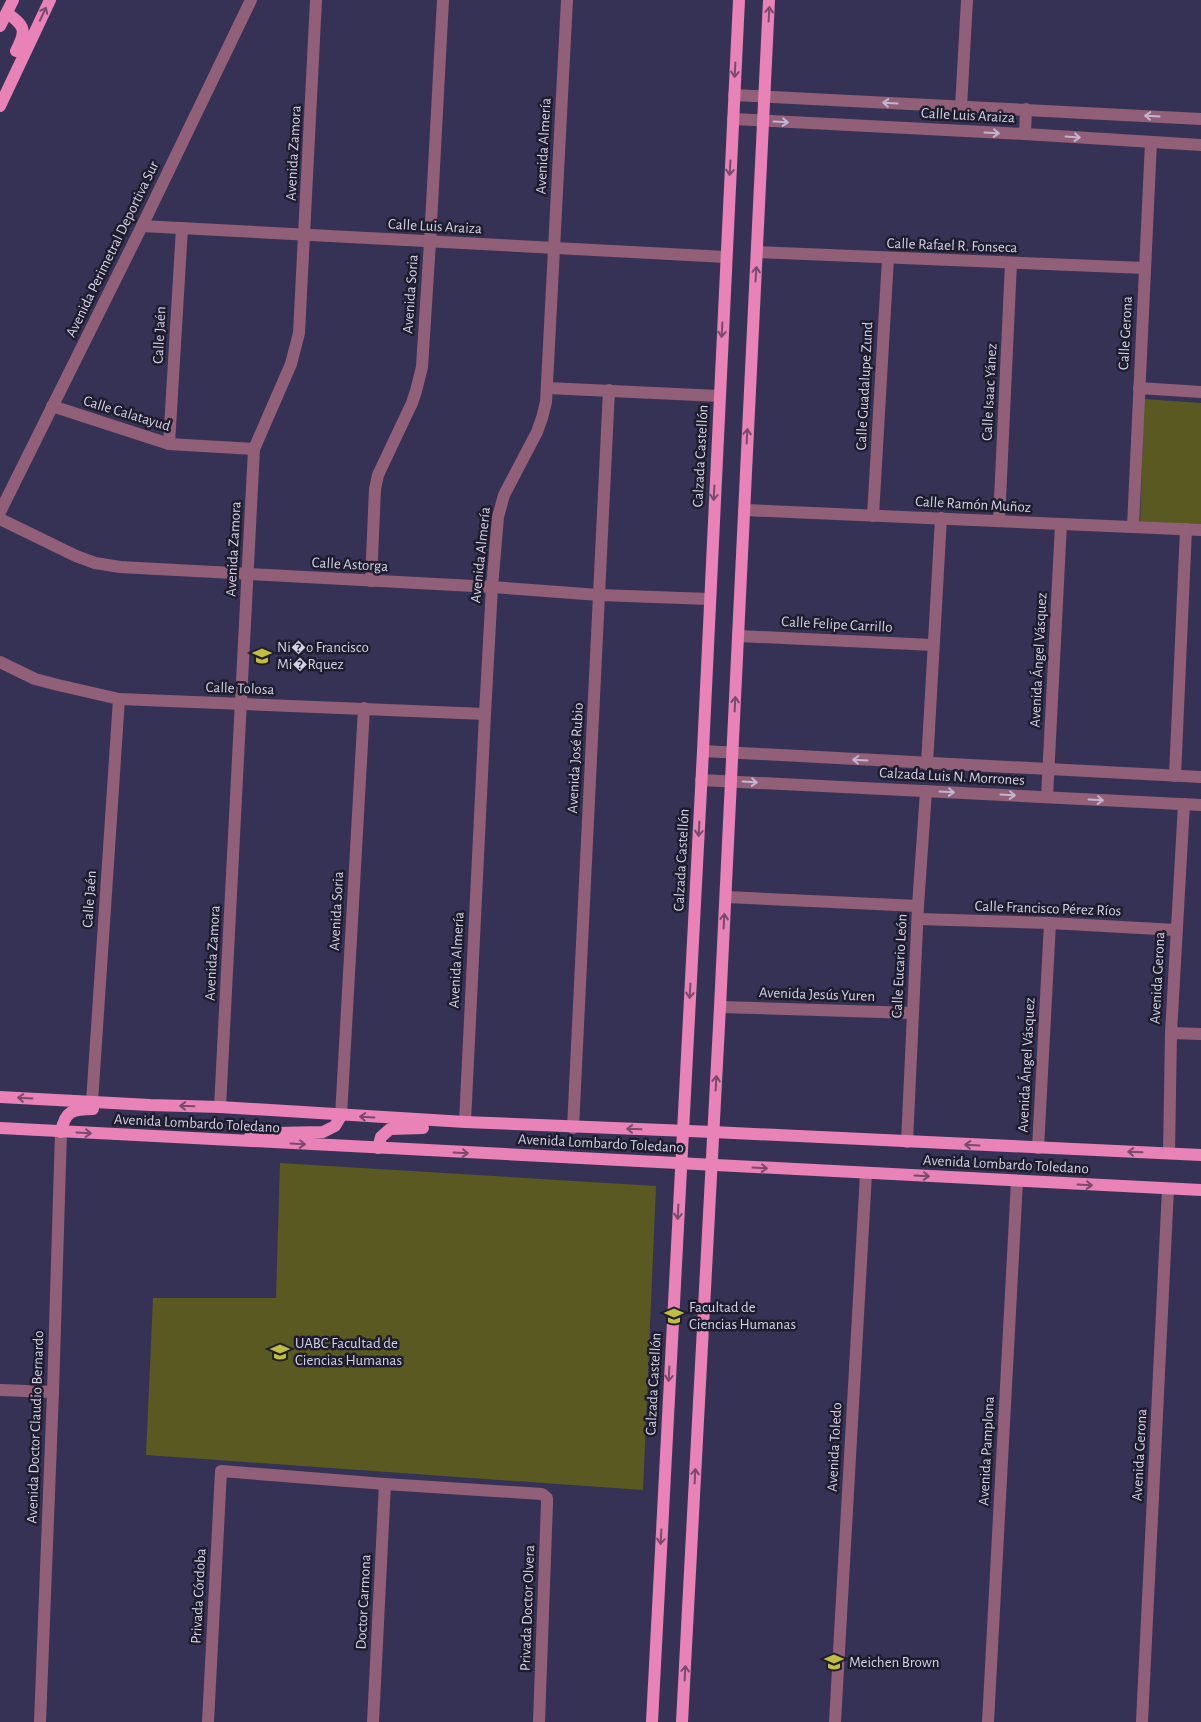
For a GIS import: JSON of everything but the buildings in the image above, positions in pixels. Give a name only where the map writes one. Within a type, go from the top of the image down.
[{"type":"main road","points":[[0,26],[13,0]]},
{"type":"main road","points":[[0,106],[50,0]]},
{"type":"main road","name":"Calzada Castellón","points":[[652,1722],[739,0]]},
{"type":"main road","points":[[682,1722],[726,897],[769,0]]},
{"type":"main road","points":[[0,85],[23,34],[22,25],[7,13]]},
{"type":"main road","name":"Avenida Lombardo Toledano","points":[[0,1097],[220,1107],[341,1116],[574,1128],[713,1132],[1201,1155]]},
{"type":"main road","points":[[61,1132],[66,1116],[75,1111],[82,1109],[129,1110],[150,1105]]},
{"type":"main road","points":[[240,1141],[264,1134],[323,1132],[335,1126],[341,1116]]},
{"type":"main road","points":[[378,1148],[382,1137],[390,1129],[442,1128],[460,1125],[465,1122]]},
{"type":"main road","name":"Avenida Lombardo Toledano","points":[[0,1128],[1201,1190]]},
{"type":"street","name":"Avenida Perimetral Deportiva Sur","points":[[0,512],[142,226],[251,0]]},
{"type":"street","name":"Avenida Zamora","points":[[220,1107],[254,449],[296,351],[299,333],[316,0]]},
{"type":"street","name":"Avenida Soria","points":[[371,581],[375,489],[378,475],[412,403],[422,367],[443,0]]},
{"type":"street","name":"Avenida Almería","points":[[465,1122],[485,714],[498,517],[504,495],[537,432],[542,418],[547,388],[567,0]]},
{"type":"street","points":[[961,107],[967,0]]},
{"type":"street","name":"Calle Luis Araiza","points":[[734,95],[1201,119]]},
{"type":"street","points":[[1025,134],[1026,109]]},
{"type":"street","name":"Calle Luis Araiza","points":[[732,119],[1201,145]]},
{"type":"street","name":"Calle Gerona","points":[[1133,526],[1151,142]]},
{"type":"street","name":"Calle Luis Araiza","points":[[142,226],[726,257]]},
{"type":"street","name":"Calle Jaén","points":[[169,444],[182,228]]},
{"type":"street","name":"Calle Rafael R. Fonseca","points":[[757,252],[1145,268]]},
{"type":"street","name":"Calle Guadalupe Zund","points":[[872,516],[888,258]]},
{"type":"street","name":"Calle Isaac Yánez","points":[[999,522],[1011,263]]},
{"type":"street","points":[[547,388],[719,396]]},
{"type":"street","points":[[1139,388],[1201,392]]},
{"type":"street","name":"Avenida José Rubio","points":[[574,1128],[609,390]]},
{"type":"street","name":"Calle Calatayud","points":[[52,406],[169,444],[254,449]]},
{"type":"street","name":"Calle Ramón Muñoz","points":[[744,510],[1201,530]]},
{"type":"street","points":[[927,764],[941,518]]},
{"type":"street","name":"Calle Astorga","points":[[0,519],[76,556],[95,563],[120,567],[492,587],[599,595],[709,599]]},
{"type":"street","name":"Avenida Ángel Vásquez","points":[[1047,798],[1061,524]]},
{"type":"street","points":[[1175,776],[1186,529]]},
{"type":"street","name":"Calle Felipe Carrillo","points":[[738,636],[933,645]]},
{"type":"street","name":"Calle Tolosa","points":[[0,662],[36,679],[58,686],[119,699],[485,714]]},
{"type":"street","name":"Calle Jaén","points":[[92,1102],[119,699]]},
{"type":"street","name":"Avenida Soria","points":[[341,1116],[364,708]]},
{"type":"street","name":"Calzada Luis N. Morrones","points":[[702,751],[1201,777]]},
{"type":"street","name":"Calzada Luis N. Morrones","points":[[701,780],[1201,805]]},
{"type":"street","name":"Calle Eucario León","points":[[907,1142],[918,906],[926,791]]},
{"type":"street","name":"Avenida Gerona","points":[[1169,1153],[1171,1033],[1184,804]]},
{"type":"street","points":[[726,897],[918,906]]},
{"type":"street","name":"Calle Francisco Pérez Ríos","points":[[918,919],[1050,923],[1176,930]]},
{"type":"street","name":"Avenida Ángel Vásquez","points":[[1038,1148],[1050,923]]},
{"type":"street","name":"Avenida Jesús Yuren","points":[[720,1007],[913,1013]]},
{"type":"street","points":[[1171,1033],[1201,1034]]},
{"type":"street","name":"Avenida Doctor Claudio Bernardo","points":[[40,1722],[61,1132]]},
{"type":"street","name":"Avenida Toledo","points":[[835,1722],[866,1174]]},
{"type":"street","name":"Avenida Pamplona","points":[[988,1722],[1017,1181]]},
{"type":"street","name":"Avenida Gerona","points":[[1142,1722],[1168,1189]]},
{"type":"street","points":[[0,1390],[53,1392]]},
{"type":"street","name":"Privada Córdoba","points":[[208,1722],[220,1471],[385,1484]]},
{"type":"street","name":"Privada Doctor Olvera","points":[[385,1484],[538,1492],[544,1496],[547,1503],[539,1722]]},
{"type":"street","name":"Doctor Carmona","points":[[373,1722],[385,1484]]},
{"type":"shaded area","points":[[1144,399],[1201,403],[1201,529],[1140,526]]},
{"type":"shaded area","points":[[280,1163],[656,1186],[643,1490],[146,1455],[153,1298],[276,1298]]},
{"type":"place","name":"Ni�o Francisco Mi�Rquez","points":[[262,656]]},
{"type":"place","name":"Facultad de Ciencias Humanas","points":[[674,1316]]},
{"type":"place","name":"UABC Facultad de Ciencias Humanas","points":[[280,1352]]},
{"type":"place","name":"Meichen Brown","points":[[834,1662]]}]
